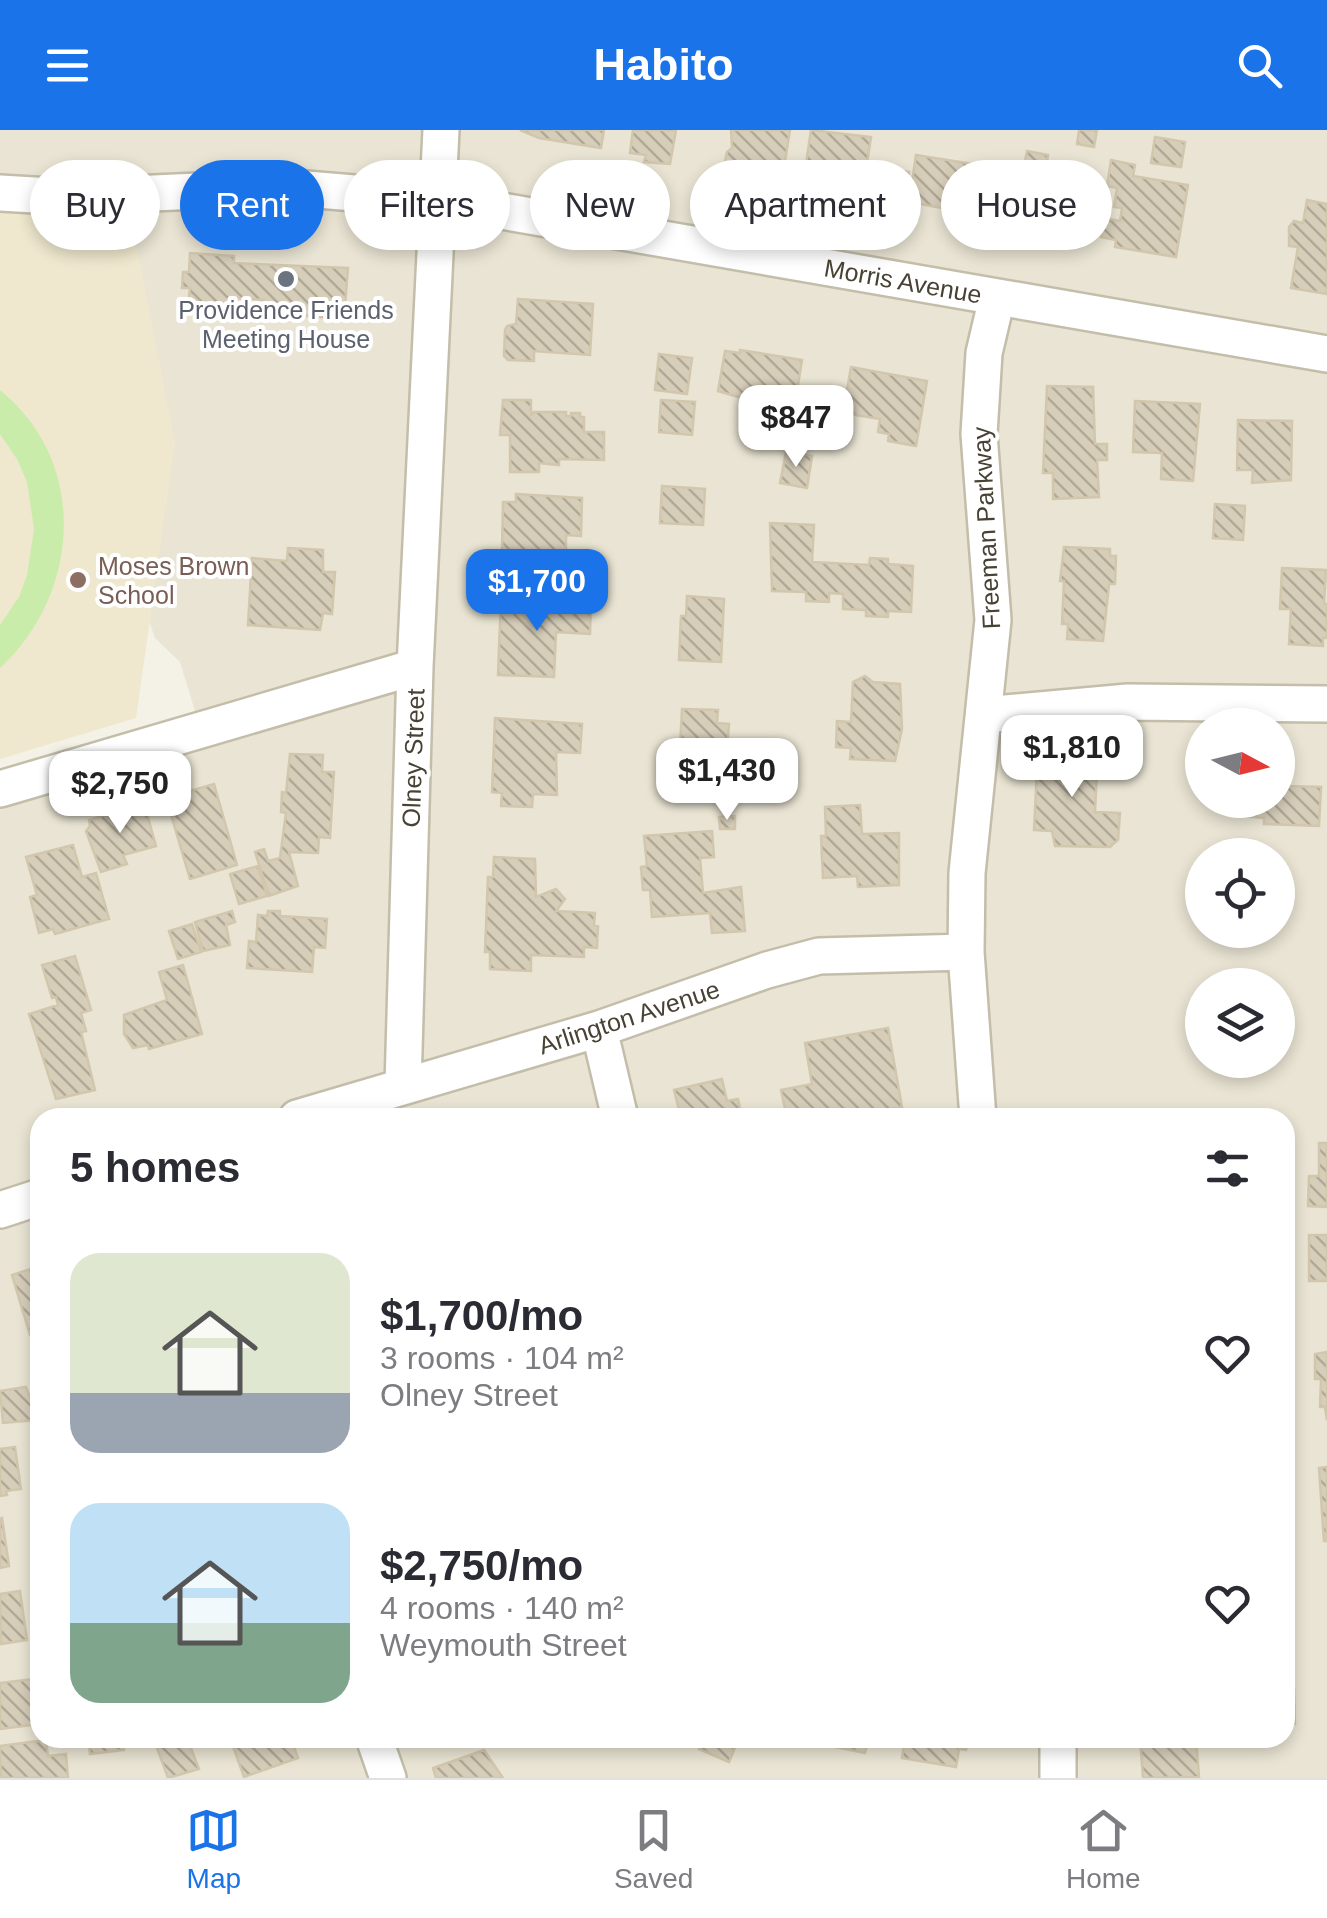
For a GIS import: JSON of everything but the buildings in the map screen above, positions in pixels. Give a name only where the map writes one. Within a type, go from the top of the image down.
[{"type":"street","name":"Olney Street","points":[[440,160],[441,130]]},
{"type":"street","name":"Morris Avenue","points":[[0,192],[68,197],[282,188],[344,193]]},
{"type":"street","name":"Morris Avenue","points":[[510,213],[1327,354]]},
{"type":"street","name":"Olney Street","points":[[403,1086],[415,667],[436,250]]},
{"type":"street","name":"Freeman Parkway","points":[[977,1108],[966,952],[967,873],[994,620],[979,434],[984,353],[996,298]]},
{"type":"street","points":[[0,789],[415,667]]},
{"type":"street","points":[[984,716],[1128,702],[1327,704]]},
{"type":"street","name":"Arlington Avenue","points":[[330,1108],[599,1029],[767,970],[819,956],[966,952]]},
{"type":"street","points":[[599,1029],[618,1108]]},
{"type":"street","points":[[0,1210],[30,1200]]},
{"type":"street","points":[[378,1748],[388,1778]]},
{"type":"street","points":[[1058,1748],[1058,1778]]},
{"type":"shaded area","points":[[0,130],[1327,130],[1327,1778],[0,1778],[0,787],[200,727],[180,662],[155,638],[0,197]]},
{"type":"shaded area","name":"Moses Brown School","points":[[0,208],[30,212],[30,250],[137,250],[175,442],[136,718],[0,759]]},
{"type":"green space","points":[[0,390],[29,420],[49,454],[61,491],[64,529],[59,567],[46,604],[27,638],[0,668],[0,625],[19,597],[27,575],[34,529],[27,482],[0,434]]},
{"type":"place","name":"Providence Friends Meeting House","points":[[286,279]]},
{"type":"place","name":"Moses Brown School","points":[[78,580]]}]
